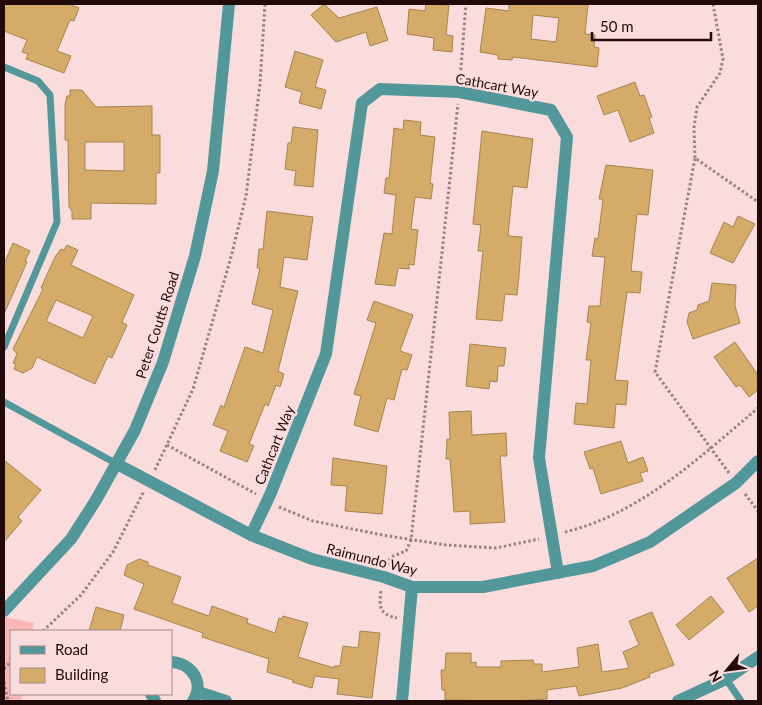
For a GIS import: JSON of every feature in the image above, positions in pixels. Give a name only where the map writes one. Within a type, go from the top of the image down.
[{"type":"street","name":"Peter Coutts Road","points":[[4,611],[71,539],[117,464],[135,430],[163,362],[195,256],[213,171],[229,4]]},
{"type":"street","name":"Cathcart Way","points":[[252,535],[268,500],[326,354],[362,103],[380,89],[459,92],[551,110],[566,137],[540,458],[558,573]]},
{"type":"street","name":"Raimundo Way","points":[[117,464],[252,535],[312,559],[384,577],[412,587],[483,587],[593,566],[650,542],[736,482],[758,462]]},
{"type":"street","points":[[402,701],[412,587]]},
{"type":"street","points":[[678,701],[726,679],[758,657]]},
{"type":"street","points":[[172,662],[187,666],[193,671],[197,679],[195,696],[226,701]]},
{"type":"lane","points":[[4,66],[38,81],[50,94],[57,222],[4,346]]},
{"type":"lane","points":[[4,402],[117,464]]},
{"type":"lane","points":[[726,679],[741,701]]},
{"type":"path","points":[[44,630],[81,596],[113,552],[150,481],[193,389],[231,257],[246,196],[260,84],[265,4]]},
{"type":"path","points":[[409,619],[390,616],[381,610],[379,605],[384,577],[391,558],[406,552],[411,540],[459,92],[466,4]]},
{"type":"path","points":[[713,4],[723,59],[720,73],[697,107],[694,128],[695,158],[656,372],[758,511]]},
{"type":"path","points":[[695,158],[758,202]]},
{"type":"path","points":[[167,445],[268,500],[313,521],[411,540],[446,545],[496,548],[525,543],[603,520],[637,502],[711,448],[758,408]]},
{"type":"path","points":[[4,682],[8,701]]},
{"type":"shaded area","points":[[4,617],[34,623],[32,630],[10,630],[10,695],[23,695],[21,701],[4,701]]},
{"type":"building","points":[[4,4],[69,4],[79,8],[74,21],[70,20],[57,51],[71,56],[64,73],[26,59],[28,54],[22,52],[27,40],[4,31]]},
{"type":"building","points":[[324,4],[339,18],[377,7],[388,40],[370,46],[366,32],[336,42],[311,15]]},
{"type":"building","points":[[426,4],[449,5],[446,35],[453,36],[452,52],[433,50],[434,38],[407,34],[409,9],[425,11]]},
{"type":"building","points":[[509,4],[588,4],[585,34],[595,35],[594,47],[599,48],[597,67],[513,57],[512,60],[498,59],[498,55],[480,52],[486,8],[509,11]],"holes":[[[533,15],[559,18],[556,42],[531,39]]]},
{"type":"building","points":[[295,51],[323,60],[315,87],[326,90],[321,109],[299,103],[302,92],[285,87]]},
{"type":"building","points":[[635,82],[640,96],[644,95],[652,117],[649,118],[654,133],[630,142],[618,110],[604,115],[597,96]]},
{"type":"building","points":[[70,90],[82,90],[96,107],[152,106],[152,135],[160,135],[160,173],[156,173],[156,204],[91,203],[91,219],[72,219],[72,211],[69,207],[68,140],[65,140],[65,104],[67,96],[70,96]],"holes":[[[85,142],[124,142],[124,171],[85,170]]]},
{"type":"building","points":[[404,120],[421,122],[420,135],[435,137],[430,183],[433,184],[431,199],[415,197],[411,229],[418,230],[414,265],[409,264],[409,269],[398,268],[395,286],[375,284],[384,233],[392,234],[396,195],[384,193],[386,178],[389,178],[394,128],[403,130]]},
{"type":"building","points":[[293,127],[318,130],[313,187],[294,185],[296,171],[285,169],[288,143],[291,143]]},
{"type":"building","points":[[482,131],[533,139],[527,188],[513,186],[508,236],[522,237],[519,276],[517,295],[505,294],[502,321],[476,319],[483,251],[478,251],[481,225],[473,224]]},
{"type":"building","points":[[606,165],[653,170],[648,215],[637,214],[631,271],[642,272],[640,293],[627,292],[615,380],[628,381],[626,405],[616,404],[614,428],[574,424],[576,403],[587,404],[591,360],[586,360],[591,323],[587,322],[589,306],[600,306],[605,257],[592,256],[595,238],[598,239],[603,199],[599,199]]},
{"type":"building","points":[[267,211],[313,217],[307,260],[284,257],[280,287],[298,291],[278,371],[284,374],[280,387],[276,385],[268,406],[265,404],[249,444],[254,446],[247,462],[220,451],[228,431],[213,425],[221,405],[224,407],[245,347],[263,353],[273,310],[252,304],[260,268],[257,268],[259,249],[263,249]]},
{"type":"building","points":[[738,216],[755,224],[733,263],[710,253],[724,222],[733,227]]},
{"type":"building","points":[[13,243],[30,251],[4,314],[4,264]]},
{"type":"building","points":[[67,245],[78,250],[71,265],[134,295],[122,322],[127,325],[112,358],[108,356],[95,384],[37,357],[32,368],[23,373],[14,369],[16,364],[13,363],[17,354],[13,349],[43,289],[41,288],[55,257],[61,249],[64,250]],"holes":[[[56,300],[93,316],[83,338],[46,321]]]},
{"type":"building","points":[[712,283],[736,285],[735,306],[740,323],[693,339],[687,322],[689,313],[697,310],[698,305],[709,301]]},
{"type":"building","points":[[374,301],[413,315],[400,351],[412,355],[407,370],[402,369],[394,400],[387,398],[378,432],[354,425],[361,396],[354,394],[376,323],[367,320]]},
{"type":"building","points":[[735,342],[758,375],[758,390],[749,397],[740,385],[736,387],[714,357]]},
{"type":"building","points":[[470,344],[506,348],[504,366],[498,366],[497,382],[490,381],[489,389],[466,386]]},
{"type":"building","points":[[471,411],[472,435],[506,433],[507,456],[500,456],[505,522],[470,524],[470,511],[454,512],[450,459],[446,459],[447,439],[450,439],[449,412]]},
{"type":"building","points":[[621,441],[628,463],[643,457],[648,471],[640,473],[643,481],[601,494],[593,468],[590,469],[584,452]]},
{"type":"building","points":[[333,458],[387,466],[382,514],[345,511],[347,486],[331,485]]},
{"type":"building","points":[[4,460],[41,490],[18,517],[22,521],[4,542]]},
{"type":"building","points":[[758,558],[758,606],[749,612],[727,578]]},
{"type":"building","points":[[139,559],[148,562],[148,565],[181,577],[172,603],[209,616],[212,606],[248,619],[247,623],[275,633],[279,618],[282,619],[283,616],[308,623],[298,657],[334,668],[334,666],[340,666],[343,646],[358,648],[360,631],[380,633],[372,698],[337,694],[339,679],[315,676],[312,688],[292,682],[293,680],[267,672],[269,659],[202,637],[203,633],[134,609],[144,584],[124,575],[127,565]]},
{"type":"building","points":[[711,596],[724,612],[689,640],[676,625]]},
{"type":"building","points":[[96,607],[124,615],[120,630],[89,630]]},
{"type":"building","points":[[652,612],[674,665],[649,674],[650,677],[622,688],[579,696],[576,686],[547,690],[547,699],[515,701],[445,700],[445,690],[442,690],[441,670],[445,670],[446,653],[471,653],[471,663],[476,662],[476,667],[501,667],[501,661],[533,660],[534,664],[542,664],[542,672],[579,667],[577,648],[598,644],[602,672],[629,668],[623,652],[639,645],[629,621]]}]
